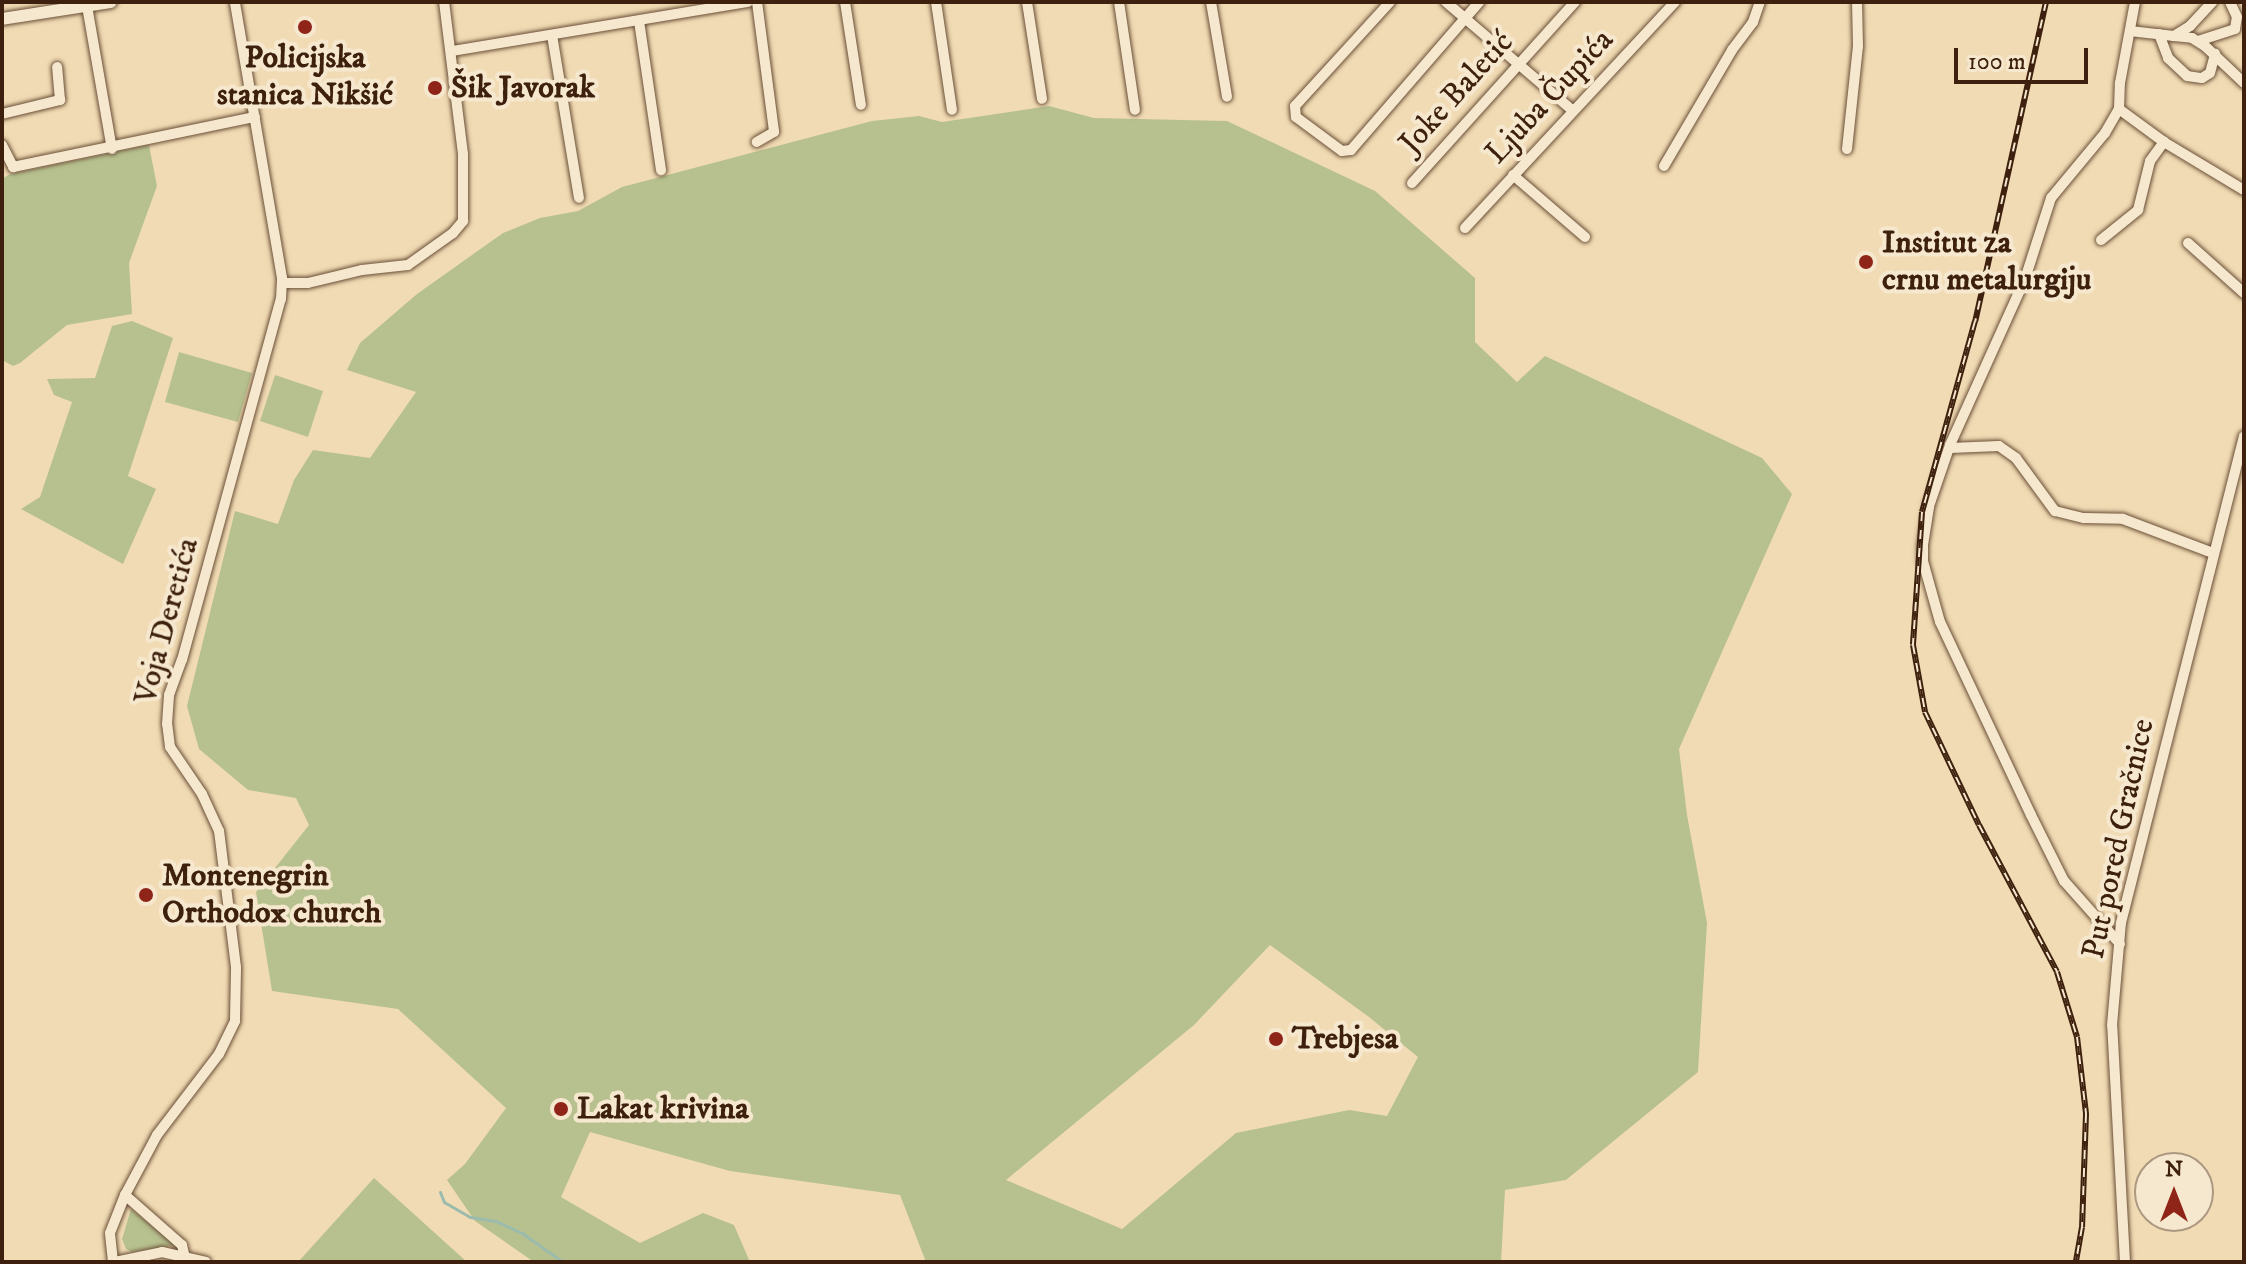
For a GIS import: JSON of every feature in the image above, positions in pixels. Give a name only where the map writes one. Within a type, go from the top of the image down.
[{"type":"street","points":[[2,19],[111,2]]},
{"type":"street","name":"Voja Deretića","points":[[114,1262],[110,1233],[125,1195],[157,1135],[219,1054],[235,1021],[236,967],[219,831],[202,794],[170,747],[167,724],[169,695],[267,357],[282,283],[235,2]]},
{"type":"street","points":[[282,283],[308,283],[362,270],[408,265],[463,221],[463,154],[444,2]]},
{"type":"street","points":[[452,51],[748,2]]},
{"type":"street","points":[[757,2],[774,132],[757,142]]},
{"type":"street","points":[[845,2],[861,105]]},
{"type":"street","points":[[936,2],[952,110]]},
{"type":"street","points":[[1027,2],[1042,99]]},
{"type":"street","points":[[1119,2],[1135,110]]},
{"type":"street","points":[[1211,2],[1227,97]]},
{"type":"street","points":[[1390,2],[1295,106],[1296,117],[1342,151],[1351,150],[1479,2]]},
{"type":"street","points":[[1446,2],[1572,110]]},
{"type":"street","name":"Joke Baletić","points":[[1412,183],[1575,2]]},
{"type":"street","name":"Ljuba Čupića","points":[[1465,228],[1675,2]]},
{"type":"street","points":[[1664,166],[1732,50],[1753,22],[1760,2]]},
{"type":"street","points":[[1847,149],[1858,46],[1857,2]]},
{"type":"street","points":[[2120,944],[2064,881],[1940,622],[1923,561],[1923,545],[1929,506],[1950,448],[1997,335],[2025,279],[2051,198],[2105,133],[2119,109],[2120,83],[2135,2]]},
{"type":"street","points":[[2174,36],[2190,26],[2212,2]]},
{"type":"street","points":[[2198,41],[2241,26],[2230,2]]},
{"type":"street","points":[[87,6],[112,149]]},
{"type":"street","points":[[639,21],[661,170]]},
{"type":"street","points":[[2130,31],[2198,41],[2244,83]]},
{"type":"street","points":[[2159,34],[2168,58],[2187,76],[2202,78],[2210,73],[2215,54]]},
{"type":"street","points":[[552,35],[579,198]]},
{"type":"street","points":[[2,114],[60,100],[57,67]]},
{"type":"street","points":[[2119,109],[2164,142],[2244,190]]},
{"type":"street","points":[[2,145],[13,167],[112,149],[255,117]]},
{"type":"street","points":[[2101,240],[2138,210],[2150,161],[2164,142]]},
{"type":"street","points":[[1513,175],[1585,237]]},
{"type":"street","points":[[2188,243],[2244,293]]},
{"type":"street","name":"Put pored Gračnice","points":[[2125,1262],[2112,1025],[2120,944],[2155,779],[2244,436]]},
{"type":"street","points":[[1950,448],[1999,446],[2016,458],[2055,511],[2084,518],[2123,519],[2213,553]]},
{"type":"street","points":[[125,1195],[182,1245],[184,1254]]},
{"type":"street","points":[[114,1262],[147,1253],[184,1254],[206,1262]]},
{"type":"green space","name":"Trebjesa","points":[[1049,106],[1094,118],[1227,121],[1375,191],[1475,278],[1475,342],[1517,382],[1545,356],[1762,458],[1792,494],[1679,749],[1687,815],[1707,923],[1698,1072],[1566,1180],[1505,1190],[1501,1262],[926,1262],[900,1195],[730,1171],[590,1132],[561,1197],[640,1243],[703,1213],[734,1225],[750,1262],[534,1262],[475,1221],[447,1180],[465,1164],[506,1108],[398,1009],[272,991],[256,892],[309,825],[296,798],[248,790],[199,749],[187,706],[235,511],[278,524],[294,480],[313,450],[370,458],[416,392],[347,370],[360,343],[417,294],[503,233],[540,218],[578,211],[622,187],[872,121],[919,116],[942,122]],"holes":[[[1270,945],[1418,1057],[1387,1116],[1349,1110],[1236,1133],[1122,1229],[1006,1180],[1194,1025]]]},
{"type":"green space","points":[[149,145],[157,186],[129,263],[132,314],[67,325],[20,363],[13,366],[2,360],[2,179],[10,174]]},
{"type":"green space","points":[[132,321],[173,338],[128,476],[156,489],[123,564],[21,509],[40,497],[72,402],[54,395],[47,379],[95,378],[112,326]]},
{"type":"green space","points":[[179,352],[252,373],[238,422],[165,402]]},
{"type":"green space","points":[[275,375],[323,391],[308,437],[260,421]]},
{"type":"green space","points":[[374,1178],[467,1262],[299,1261]]},
{"type":"green space","points":[[131,1209],[175,1245],[132,1252],[126,1249],[122,1239]]},
{"type":"waterway","points":[[440,1192],[444,1202],[470,1217],[496,1221],[522,1233],[563,1262]]},
{"type":"railway","points":[[2046,2],[1975,321],[1922,512],[1913,645],[1925,712],[1979,825],[2057,972],[2077,1037],[2086,1114],[2082,1227],[2076,1262]]},
{"type":"place","name":"Policijska stanica Nikšić","points":[[305,27]]},
{"type":"place","name":"Šik Javorak","points":[[435,88]]},
{"type":"place","name":"Institut za crnu metalurgiju","points":[[1866,262]]},
{"type":"place","name":"Montenegrin Orthodox church","points":[[146,895]]},
{"type":"place","name":"Trebjesa","points":[[1276,1039]]},
{"type":"place","name":"Lakat krivina","points":[[561,1109]]}]
